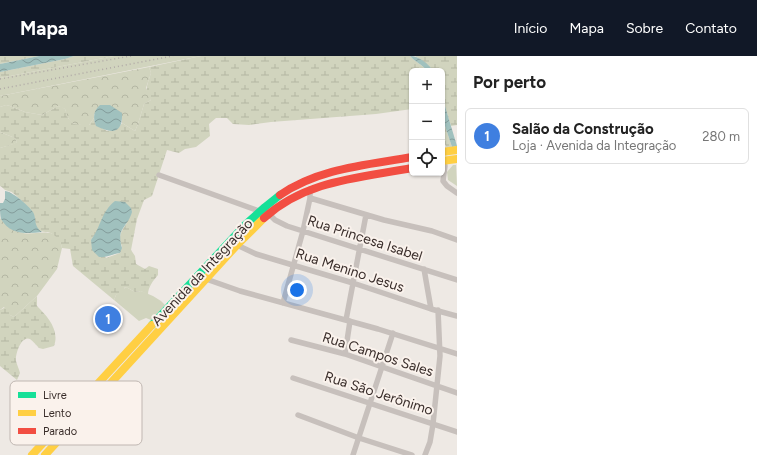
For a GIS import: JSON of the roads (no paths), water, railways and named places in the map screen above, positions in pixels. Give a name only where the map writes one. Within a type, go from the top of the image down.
[{"type":"main road","points":[[445,152],[457,150]]},
{"type":"main road","name":"Avenida da Integração","points":[[174,309],[259,211],[286,191],[302,182],[322,174],[409,158]]},
{"type":"main road","points":[[445,161],[457,159]]},
{"type":"main road","name":"Avenida da Integração","points":[[104,381],[174,309],[206,279],[237,245],[269,214],[293,197],[310,190],[344,180],[409,169]]},
{"type":"main road","name":"Avenida da Integração","points":[[109,381],[165,318]]},
{"type":"main road","name":"Avenida da Integração","points":[[32,455],[42,445]]},
{"type":"main road","name":"Avenida da Integração","points":[[44,455],[53,445]]},
{"type":"street","points":[[159,176],[259,211]]},
{"type":"street","points":[[444,176],[443,180],[447,186],[457,193]]},
{"type":"street","points":[[283,303],[304,231],[310,190]]},
{"type":"street","points":[[310,198],[366,215],[432,231],[457,240]]},
{"type":"street","name":"Rua Princesa Isabel","points":[[269,214],[280,222],[304,231],[457,280]]},
{"type":"street","points":[[345,354],[353,283],[361,249],[366,215]]},
{"type":"street","name":"Rua Menino Jesus","points":[[237,245],[256,254],[457,316]]},
{"type":"street","points":[[424,269],[431,309]]},
{"type":"street","points":[[206,279],[240,291],[393,333],[457,354]]},
{"type":"street","points":[[425,455],[430,442],[433,424],[440,356],[438,310]]},
{"type":"street","points":[[353,455],[393,333]]},
{"type":"street","name":"Rua Campos Sales","points":[[291,340],[345,354],[457,393]]},
{"type":"street","name":"Rua São Jerônimo","points":[[293,378],[371,402],[457,432]]},
{"type":"street","points":[[298,416],[412,455]]},
{"type":"water","points":[[39,56],[74,56],[0,72],[0,64]]},
{"type":"water","points":[[410,56],[417,57],[431,68],[424,68]]},
{"type":"water","points":[[100,105],[110,105],[122,113],[121,125],[118,128],[112,131],[96,126],[94,115]]},
{"type":"water","points":[[445,106],[457,146],[452,147],[445,126]]},
{"type":"water","points":[[5,191],[16,196],[31,209],[36,225],[42,232],[25,233],[14,231],[5,224],[1,219],[0,203],[3,203],[5,199]]},
{"type":"water","points":[[115,201],[125,202],[131,208],[132,212],[121,232],[120,236],[122,248],[120,253],[99,257],[92,250],[91,240],[110,205]]},
{"type":"railway","points":[[0,79],[131,56]]},
{"type":"railway","points":[[0,89],[173,56]]},
{"type":"place","name":"Salão da Construção","points":[[108,319]]}]
